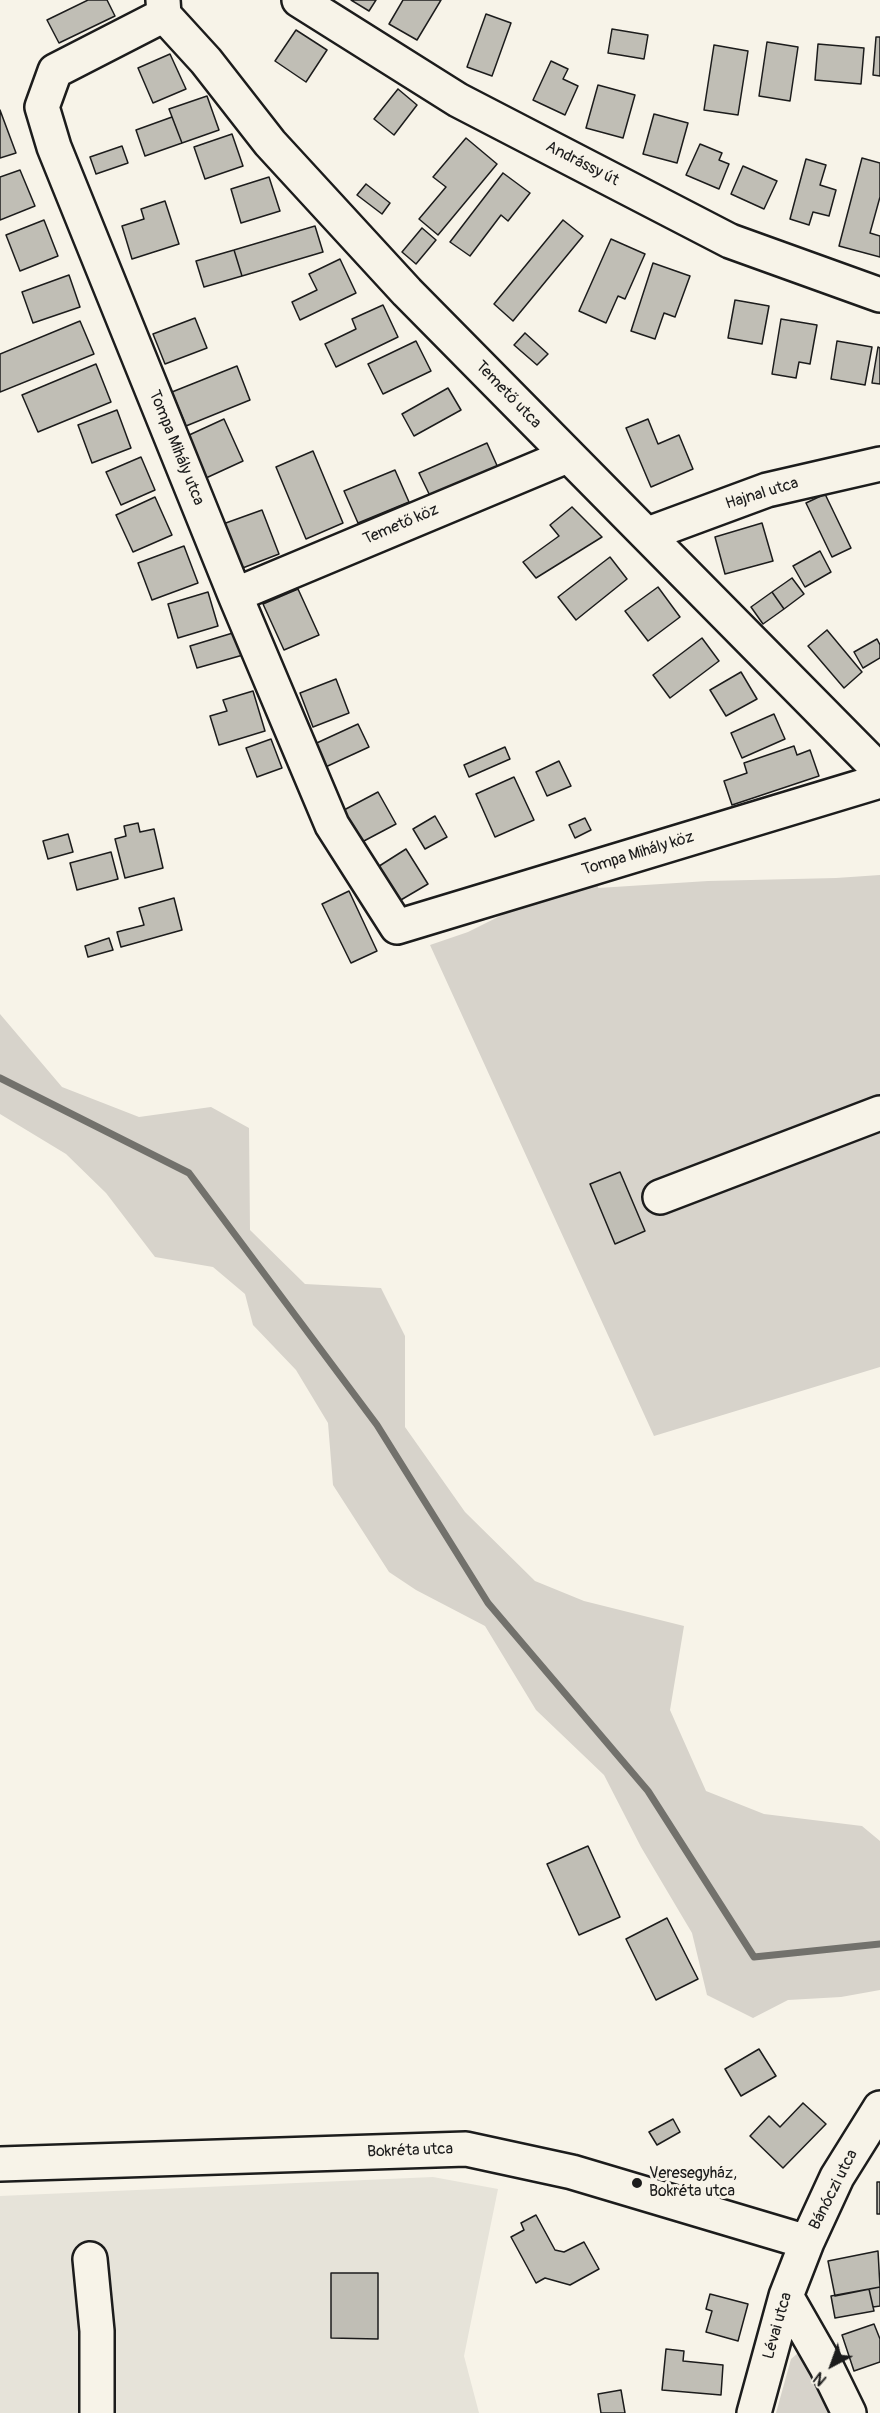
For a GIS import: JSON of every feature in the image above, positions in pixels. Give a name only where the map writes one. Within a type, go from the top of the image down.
[{"type":"street","name":"Andrássy út","points":[[299,0],[458,100],[730,241],[880,295]]},
{"type":"street","name":"Temető utca","points":[[164,8],[270,143],[407,292],[880,771]]},
{"type":"street","name":"Tompa Mihály utca","points":[[164,8],[55,71],[42,107],[54,147],[235,595],[332,825],[397,927]]},
{"type":"street","name":"Temető köz","points":[[235,595],[567,456]]},
{"type":"street","name":"Hajnal utca","points":[[648,534],[767,490],[880,464]]},
{"type":"street","name":"Tompa Mihály köz","points":[[397,927],[880,782]]},
{"type":"street","points":[[660,1197],[880,1113]]},
{"type":"street","name":"Bánóczi utca","points":[[807,2241],[837,2176],[880,2108]]},
{"type":"street","name":"Bokréta utca","points":[[0,2164],[466,2149],[572,2172],[807,2241]]},
{"type":"street","name":"Lévai utca","points":[[754,2413],[786,2296],[807,2241]]},
{"type":"street","points":[[90,2259],[97,2331],[97,2413]]},
{"type":"street","points":[[786,2296],[826,2366],[849,2413]]},
{"type":"shaded area","points":[[880,875],[880,1367],[654,1436],[430,945],[468,932],[510,911],[599,879],[598,888],[708,881]]},
{"type":"shaded area","points":[[0,1014],[62,1087],[139,1117],[211,1107],[249,1128],[250,1230],[305,1284],[381,1288],[405,1336],[405,1427],[465,1512],[535,1581],[584,1601],[684,1626],[670,1710],[706,1791],[764,1814],[862,1826],[880,1841],[880,1990],[841,1997],[788,2000],[753,2018],[707,1995],[692,1933],[641,1847],[604,1775],[536,1710],[485,1626],[416,1590],[389,1572],[333,1485],[328,1423],[296,1370],[253,1325],[245,1294],[213,1267],[155,1257],[106,1193],[66,1154],[0,1114]]},
{"type":"shaded area","points":[[433,2177],[498,2189],[464,2356],[479,2413],[0,2413],[0,2196]]},
{"type":"shaded area","points":[[798,2353],[806,2357],[836,2413],[776,2413],[791,2359]]},
{"type":"building","points":[[88,0],[107,0],[115,16],[59,43],[47,20]]},
{"type":"building","points":[[351,0],[376,0],[369,11]]},
{"type":"building","points":[[403,0],[441,0],[417,40],[389,24]]},
{"type":"building","points":[[486,14],[511,23],[492,76],[467,67]]},
{"type":"building","points":[[612,29],[648,35],[644,59],[608,53]]},
{"type":"building","points":[[296,30],[327,50],[306,82],[275,61]]},
{"type":"building","points":[[876,37],[880,37],[880,76],[873,75]]},
{"type":"building","points":[[767,42],[798,47],[790,101],[759,96]]},
{"type":"building","points":[[818,44],[864,48],[861,84],[815,80]]},
{"type":"building","points":[[714,45],[748,51],[738,115],[704,110]]},
{"type":"building","points":[[170,54],[186,89],[153,103],[138,68]]},
{"type":"building","points":[[551,61],[568,69],[563,79],[578,86],[565,115],[533,100]]},
{"type":"building","points":[[598,85],[635,95],[623,138],[586,128]]},
{"type":"building","points":[[398,89],[417,105],[394,135],[374,119]]},
{"type":"building","points":[[207,96],[219,130],[182,143],[169,109]]},
{"type":"building","points":[[0,110],[16,153],[0,158]]},
{"type":"building","points":[[654,114],[688,123],[677,163],[643,154]]},
{"type":"building","points":[[172,117],[182,143],[145,156],[136,130]]},
{"type":"building","points":[[232,134],[243,166],[205,179],[194,147]]},
{"type":"building","points":[[466,138],[497,164],[438,235],[419,219],[446,187],[433,177]]},
{"type":"building","points":[[700,144],[722,153],[719,160],[729,164],[719,189],[686,175]]},
{"type":"building","points":[[122,146],[128,163],[96,174],[90,157]]},
{"type":"building","points":[[862,158],[880,163],[880,197],[870,233],[880,236],[880,257],[839,246]]},
{"type":"building","points":[[806,159],[826,165],[820,185],[836,190],[829,216],[813,212],[809,225],[790,219]]},
{"type":"building","points":[[743,166],[777,181],[764,209],[731,194]]},
{"type":"building","points":[[20,170],[35,206],[0,220],[0,177]]},
{"type":"building","points":[[503,173],[530,193],[508,221],[501,215],[470,256],[450,242]]},
{"type":"building","points":[[269,177],[280,211],[241,223],[231,189]]},
{"type":"building","points":[[366,184],[390,203],[382,214],[357,195]]},
{"type":"building","points":[[165,201],[179,244],[132,259],[122,226],[144,219],[141,209]]},
{"type":"building","points":[[44,220],[58,256],[20,271],[6,235]]},
{"type":"building","points":[[563,220],[583,236],[513,321],[494,304]]},
{"type":"building","points":[[315,226],[323,252],[242,276],[234,250]]},
{"type":"building","points":[[422,228],[436,240],[416,264],[402,252]]},
{"type":"building","points":[[611,239],[645,254],[625,299],[618,296],[606,323],[579,311]]},
{"type":"building","points":[[234,250],[242,276],[204,287],[196,261]]},
{"type":"building","points":[[340,259],[356,293],[300,320],[292,302],[317,290],[309,274]]},
{"type":"building","points":[[653,263],[690,276],[675,317],[664,313],[655,339],[631,331]]},
{"type":"building","points":[[69,275],[80,307],[33,323],[22,292]]},
{"type":"building","points":[[735,300],[769,306],[762,344],[728,338]]},
{"type":"building","points":[[383,305],[398,337],[336,367],[325,344],[356,329],[352,319]]},
{"type":"building","points":[[195,318],[207,348],[165,364],[153,334]]},
{"type":"building","points":[[781,319],[817,325],[810,364],[799,362],[796,378],[772,374]]},
{"type":"building","points":[[80,321],[94,354],[0,392],[0,354]]},
{"type":"building","points":[[525,333],[548,354],[537,365],[514,345]]},
{"type":"building","points":[[416,341],[431,371],[383,394],[368,364]]},
{"type":"building","points":[[837,341],[872,347],[865,385],[831,379]]},
{"type":"building","points":[[878,347],[880,348],[880,384],[872,383]]},
{"type":"building","points":[[96,364],[111,402],[38,432],[22,395]]},
{"type":"building","points":[[237,366],[250,400],[186,426],[172,392]]},
{"type":"building","points":[[448,388],[461,410],[414,436],[402,414]]},
{"type":"building","points":[[117,410],[131,448],[92,463],[78,425]]},
{"type":"building","points":[[224,419],[243,461],[206,478],[187,436]]},
{"type":"building","points":[[648,419],[658,444],[679,435],[693,469],[651,487],[626,428]]},
{"type":"building","points":[[487,443],[499,470],[432,500],[419,473]]},
{"type":"building","points":[[313,451],[343,523],[306,539],[276,467]]},
{"type":"building","points":[[141,457],[155,490],[121,505],[106,472]]},
{"type":"building","points":[[395,470],[409,502],[358,523],[344,491]]},
{"type":"building","points":[[825,494],[851,548],[832,557],[806,503]]},
{"type":"building","points":[[155,497],[172,535],[133,552],[116,515]]},
{"type":"building","points":[[572,507],[602,537],[536,578],[523,562],[559,536],[550,525]]},
{"type":"building","points":[[262,510],[279,554],[240,569],[223,524]]},
{"type":"building","points":[[762,523],[773,561],[725,574],[715,537]]},
{"type":"building","points":[[184,546],[198,583],[152,600],[138,563]]},
{"type":"building","points":[[820,551],[831,572],[805,587],[793,566]]},
{"type":"building","points":[[610,557],[627,579],[576,620],[558,597]]},
{"type":"building","points":[[792,578],[804,594],[784,609],[772,592]]},
{"type":"building","points":[[658,587],[680,617],[648,641],[625,611]]},
{"type":"building","points":[[298,589],[319,635],[284,650],[263,604]]},
{"type":"building","points":[[208,592],[218,626],[178,638],[168,604]]},
{"type":"building","points":[[772,592],[784,609],[763,624],[751,607]]},
{"type":"building","points":[[827,630],[862,672],[844,688],[808,646]]},
{"type":"building","points":[[236,632],[243,655],[197,668],[190,646]]},
{"type":"building","points":[[702,638],[719,661],[670,698],[653,675]]},
{"type":"building","points":[[877,639],[880,645],[880,658],[863,668],[854,652]]},
{"type":"building","points":[[741,672],[757,699],[726,716],[710,690]]},
{"type":"building","points":[[336,679],[349,713],[313,727],[300,693]]},
{"type":"building","points":[[253,691],[265,731],[219,745],[210,716],[227,711],[223,700]]},
{"type":"building","points":[[774,714],[785,739],[742,758],[731,733]]},
{"type":"building","points":[[358,724],[369,747],[319,770],[308,747]]},
{"type":"building","points":[[271,739],[282,768],[257,777],[246,748]]},
{"type":"building","points":[[794,746],[797,755],[810,750],[819,776],[732,805],[724,781],[747,773],[744,763]]},
{"type":"building","points":[[505,747],[510,759],[469,777],[464,765]]},
{"type":"building","points":[[559,761],[571,786],[547,796],[536,772]]},
{"type":"building","points":[[514,777],[534,820],[495,837],[476,794]]},
{"type":"building","points":[[378,792],[396,824],[362,842],[344,810]]},
{"type":"building","points":[[435,816],[447,837],[425,849],[413,829]]},
{"type":"building","points":[[585,818],[591,830],[575,838],[569,825]]},
{"type":"building","points":[[138,823],[140,832],[154,829],[163,868],[125,878],[115,839],[126,836],[124,826]]},
{"type":"building","points":[[68,834],[73,852],[48,859],[43,841]]},
{"type":"building","points":[[406,849],[428,884],[394,904],[373,870]]},
{"type":"building","points":[[111,852],[118,879],[77,890],[70,863]]},
{"type":"building","points":[[349,891],[377,951],[351,963],[322,904]]},
{"type":"building","points":[[174,898],[182,930],[121,947],[117,932],[144,925],[139,908]]},
{"type":"building","points":[[109,938],[113,950],[88,957],[85,946]]},
{"type":"building","points":[[620,1172],[645,1231],[615,1244],[590,1184]]},
{"type":"building","points":[[588,1846],[620,1917],[579,1935],[547,1864]]},
{"type":"building","points":[[667,1918],[698,1979],[656,2000],[626,1939]]},
{"type":"building","points":[[759,2049],[776,2076],[741,2096],[725,2069]]},
{"type":"building","points":[[803,2103],[826,2124],[783,2168],[750,2136],[769,2116],[780,2127]]},
{"type":"building","points":[[673,2119],[680,2132],[657,2145],[649,2132]]},
{"type":"building","points":[[877,2182],[880,2182],[880,2214],[877,2214]]},
{"type":"building","points":[[536,2215],[555,2250],[564,2252],[584,2242],[599,2269],[570,2285],[545,2278],[536,2283],[511,2237],[524,2230],[521,2223]]},
{"type":"building","points":[[878,2251],[880,2287],[835,2296],[828,2261]]},
{"type":"building","points":[[331,2273],[378,2273],[378,2339],[331,2338]]},
{"type":"building","points":[[880,2287],[880,2306],[873,2307],[869,2289]]},
{"type":"building","points":[[869,2289],[874,2311],[835,2318],[831,2296]]},
{"type":"building","points":[[710,2294],[748,2304],[738,2341],[706,2332],[712,2311],[706,2309]]},
{"type":"building","points":[[874,2324],[880,2339],[880,2362],[854,2371],[842,2335]]},
{"type":"building","points":[[666,2349],[684,2351],[683,2361],[723,2365],[721,2395],[662,2390]]},
{"type":"building","points":[[621,2390],[625,2413],[601,2413],[598,2394]]},
{"type":"waterway","points":[[0,1078],[189,1173],[377,1425],[488,1603],[648,1791],[754,1957],[880,1944]]},
{"type":"place","name":"Veresegyház, Bokréta utca","points":[[637,2183]]}]
